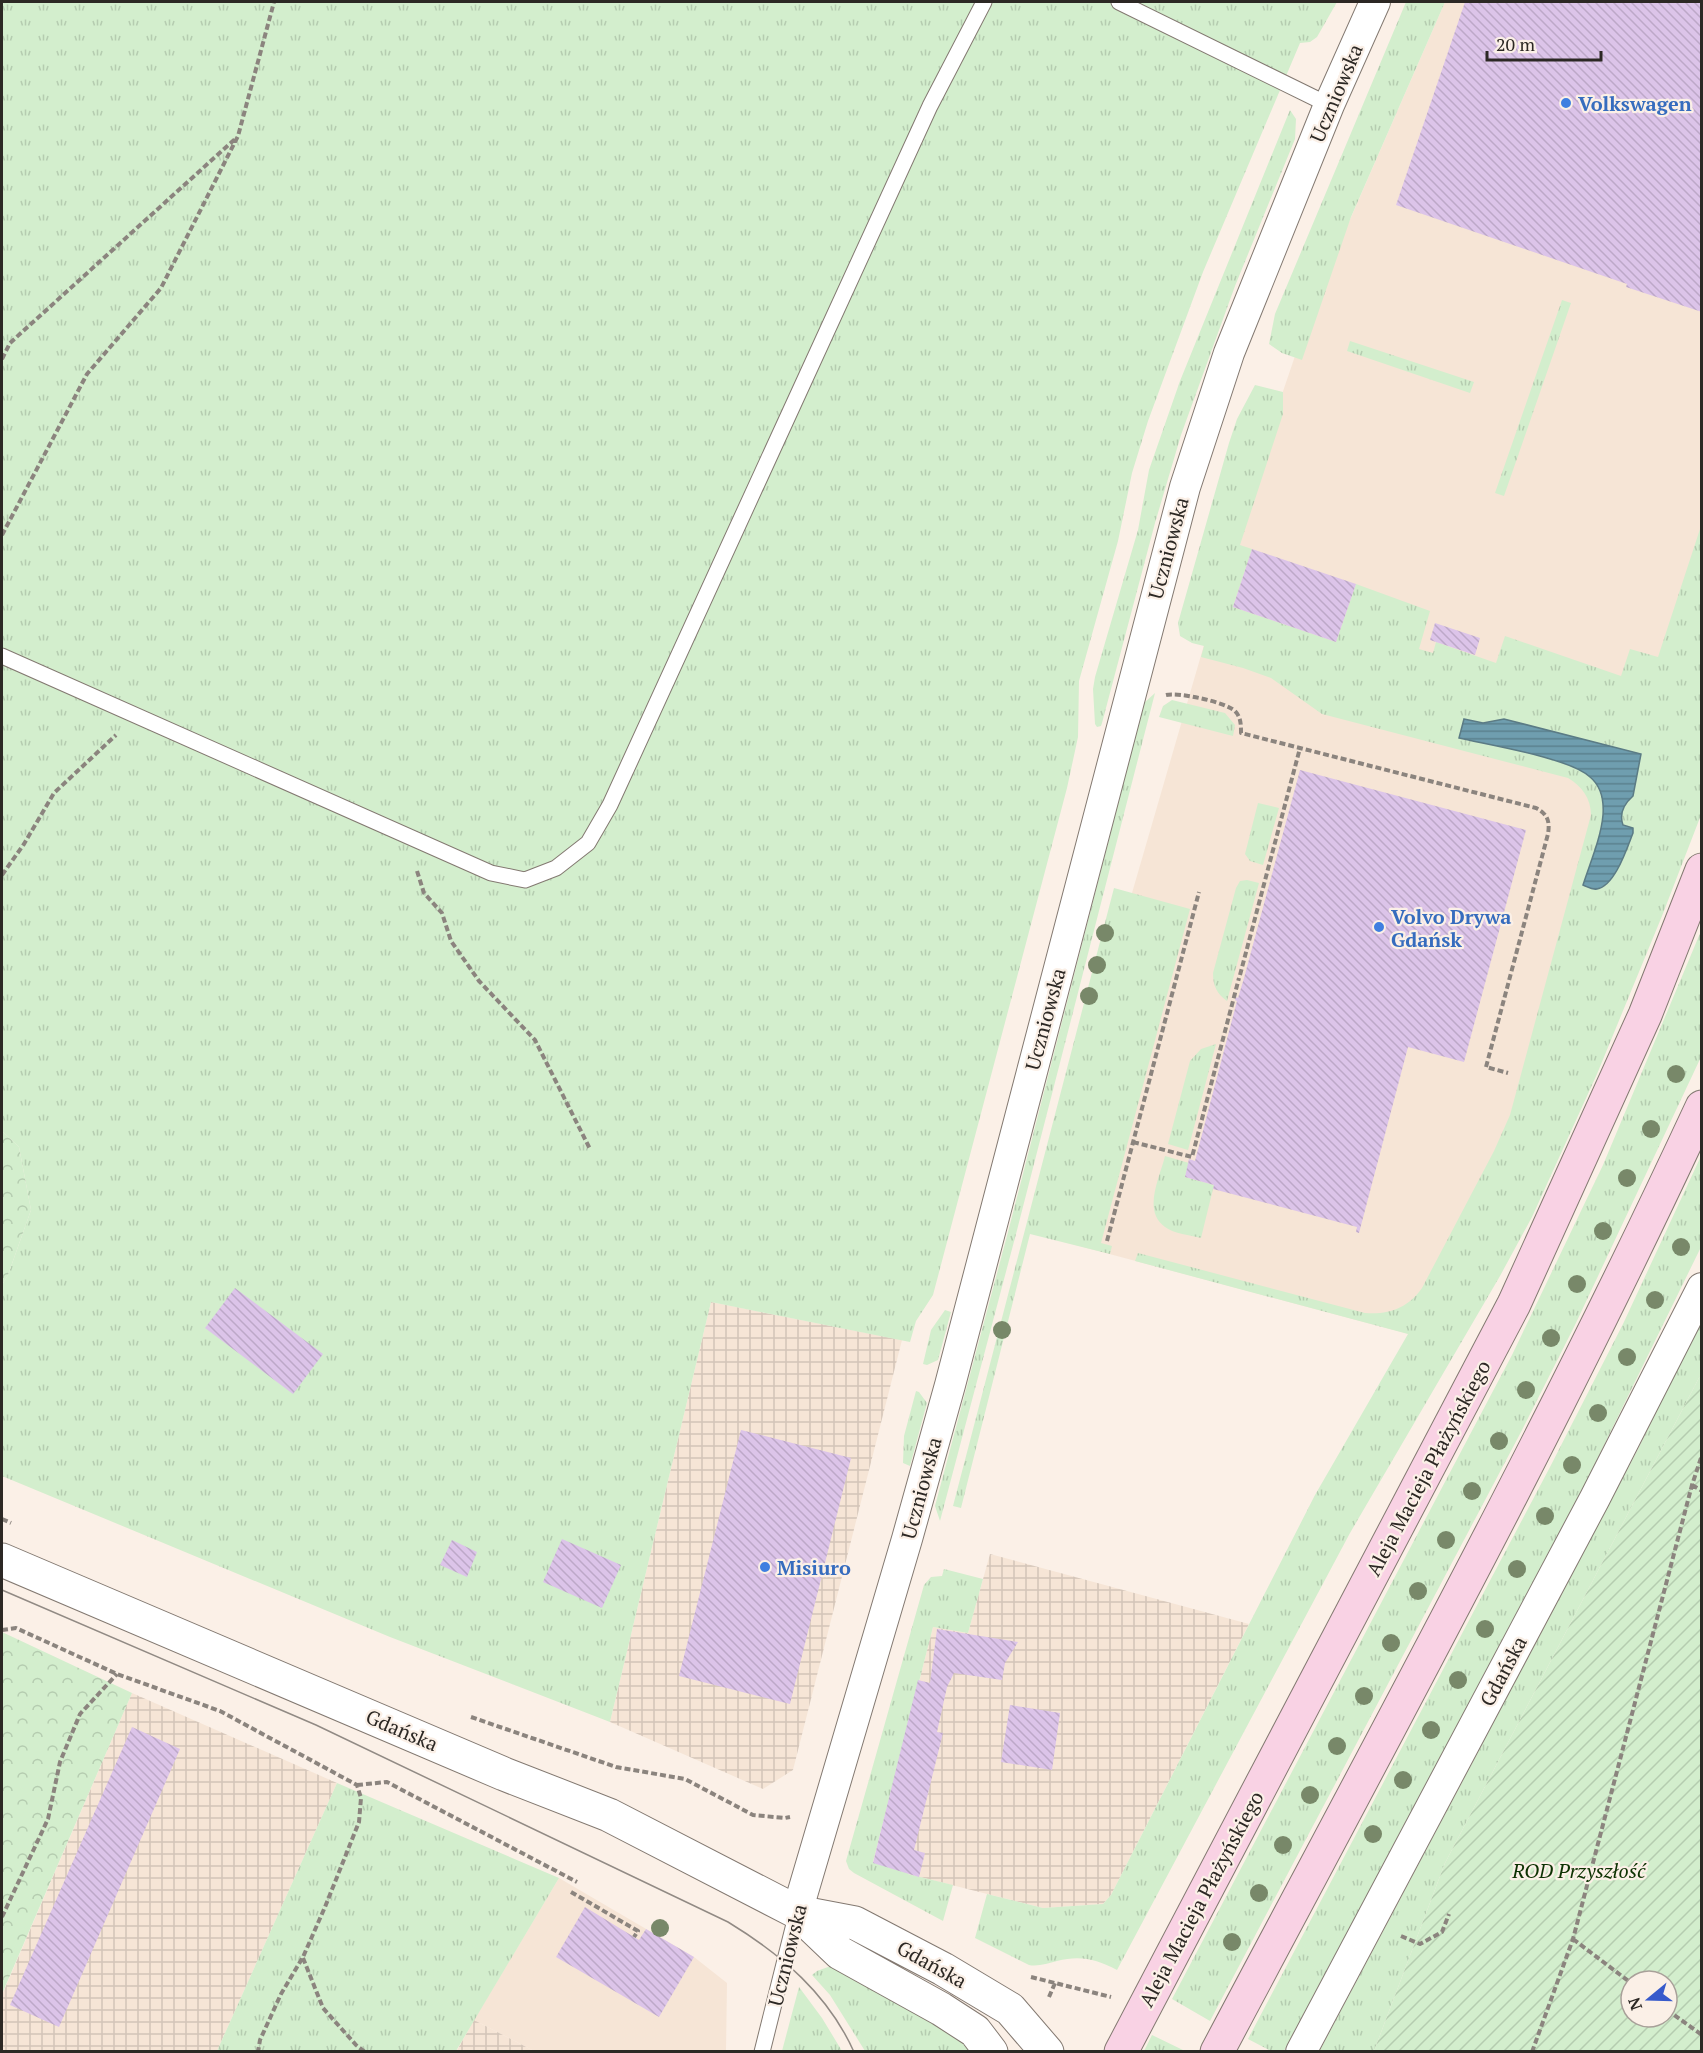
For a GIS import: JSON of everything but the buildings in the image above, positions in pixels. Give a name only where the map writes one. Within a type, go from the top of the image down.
[{"type":"main road","name":"Aleja Macieja Płażyńskiego","points":[[1121,2052],[1514,1305],[1645,1016],[1701,870]]},
{"type":"main road","points":[[1217,2052],[1510,1498],[1624,1272],[1701,1107]]},
{"type":"street","name":"Uczniowska","points":[[797,1912],[901,1561],[950,1385],[1185,488],[1229,353],[1329,105],[1374,2]]},
{"type":"street","name":"Gdańska","points":[[1301,2052],[1595,1498],[1701,1288]]},
{"type":"street","name":"Gdańska","points":[[2,1560],[504,1774],[609,1815],[797,1912],[840,1953],[941,2009],[975,2031],[991,2052]]},
{"type":"street","name":"Gdańska","points":[[797,1912],[855,1923],[943,1969],[1010,2009],[1047,2052]]},
{"type":"lane","points":[[2,656],[491,873],[525,880],[556,868],[588,843],[610,805],[930,106],[984,2]]},
{"type":"lane","points":[[1119,2],[1329,105]]},
{"type":"lane","name":"Uczniowska","points":[[762,2052],[797,1912]]},
{"type":"path","points":[[2,535],[87,374],[161,288],[238,136],[274,2]]},
{"type":"path","points":[[2,359],[10,343],[238,136]]},
{"type":"path","points":[[1162,697],[1178,693],[1224,706],[1235,711],[1242,733],[1536,808],[1548,817],[1548,834],[1486,1067],[1508,1073]]},
{"type":"path","points":[[2,875],[24,844],[54,793],[136,716]]},
{"type":"path","points":[[1133,1142],[1192,1157],[1300,748]]},
{"type":"path","points":[[406,836],[424,893],[442,913],[451,941],[479,981],[536,1040],[590,1149]]},
{"type":"path","points":[[1107,1241],[1199,892]]},
{"type":"path","points":[[1532,2052],[1573,1939],[1701,1455]]},
{"type":"path","points":[[1692,1485],[1701,1491]]},
{"type":"path","points":[[2,1519],[12,1523]]},
{"type":"path","points":[[2,1630],[16,1628],[117,1674],[220,1711],[357,1785],[387,1782],[577,1882]]},
{"type":"path","points":[[2,1917],[48,1819],[60,1762],[80,1714],[117,1674]]},
{"type":"path","points":[[466,1716],[616,1767],[686,1779],[753,1815],[785,1818],[796,1814]]},
{"type":"path","points":[[258,2052],[260,2040],[281,1994],[303,1957],[359,1822],[361,1798],[357,1785]]},
{"type":"path","points":[[571,1892],[638,1931],[634,1936]]},
{"type":"path","points":[[1396,1934],[1420,1944],[1442,1932],[1449,1914]]},
{"type":"path","points":[[1573,1939],[1619,1974]]},
{"type":"path","points":[[303,1957],[323,2008],[365,2052]]},
{"type":"path","points":[[1027,1976],[1107,1994],[1142,2013]]},
{"type":"path","points":[[1679,2019],[1701,2035]]},
{"type":"shaded area","points":[[1445,2],[1701,2],[1701,591],[1644,832],[1409,1334],[1042,1236],[1132,893],[1247,497],[1311,309]]},
{"type":"shaded area","points":[[711,1302],[902,1340],[793,1770],[763,1789],[610,1722]]},
{"type":"shaded area","points":[[990,1554],[1249,1624],[1111,1895],[1103,1904],[1043,1908],[873,1863],[933,1627],[968,1633]]},
{"type":"shaded area","points":[[132,1693],[337,1783],[217,2051],[2,2052],[2,1995]]},
{"type":"shaded area","points":[[559,1878],[694,1957],[727,1983],[726,2051],[534,2051],[474,2020]]},
{"type":"shaded area","points":[[474,2020],[534,2051],[456,2052]]},
{"type":"green space","points":[[2,2],[1337,2],[1317,37],[1310,42],[1300,43],[1203,272],[1148,421],[1132,473],[1118,541],[1079,681],[1078,737],[1067,788],[933,1295],[916,1321],[910,1342],[711,1302],[610,1722],[390,1637],[2,1476],[2,1285],[8,1275],[31,1210],[19,1147],[2,1131]]},
{"type":"green space","points":[[1406,2],[1445,2],[1351,217],[1302,360],[1282,353],[1269,344],[1275,314]]},
{"type":"green space","points":[[1290,110],[1296,119],[1295,139],[1235,286],[1181,435],[1102,723],[1097,727],[1093,689],[1095,677],[1138,530],[1149,470],[1180,381]]},
{"type":"green space","points":[[1562,300],[1571,303],[1504,496],[1495,493]]},
{"type":"green space","points":[[1350,341],[1474,382],[1470,393],[1347,351]]},
{"type":"green space","points":[[1255,385],[1283,392],[1283,414],[1240,545],[1252,549],[1233,607],[1336,642],[1356,584],[1430,611],[1419,649],[1433,653],[1436,642],[1496,663],[1505,636],[1621,676],[1630,649],[1658,657],[1701,526],[1701,815],[1597,1074],[1532,1217],[1350,1533],[1117,1970],[1102,1963],[1081,1958],[1029,1965],[975,1938],[987,1894],[1043,1908],[1103,1904],[1111,1895],[1315,1495],[1408,1334],[1135,1261],[1138,1253],[1365,1313],[1390,1311],[1411,1301],[1422,1288],[1494,1151],[1510,1115],[1591,815],[1585,794],[1568,778],[1322,714],[1271,678],[1201,657],[1204,646],[1192,643],[1180,636],[1178,623],[1229,443],[1237,419]]},
{"type":"green space","points":[[1155,693],[940,1521],[935,1506],[1144,703]]},
{"type":"green space","points":[[1172,700],[1225,713],[1235,725],[1233,736],[1159,717],[1163,706]]},
{"type":"green space","points":[[1258,803],[1279,808],[1263,865],[1250,861],[1245,854]]},
{"type":"green space","points":[[1240,881],[1259,883],[1227,1001],[1216,989],[1213,973],[1236,888]]},
{"type":"green space","points":[[1114,888],[1190,909],[1101,1243],[1112,1246],[1110,1254],[1030,1234],[961,1508],[953,1506]]},
{"type":"green space","points":[[1701,931],[1701,1057],[1575,1325],[1521,1432],[1210,2021],[1172,1999],[1512,1355],[1603,1165]]},
{"type":"green space","points":[[1216,1044],[1188,1150],[1168,1144],[1190,1061],[1201,1049]]},
{"type":"green space","points":[[2,1131],[19,1147],[31,1210],[8,1275],[2,1285]]},
{"type":"green space","points":[[1165,1156],[1189,1163],[1185,1177],[1214,1185],[1201,1238],[1177,1233],[1165,1227],[1158,1220],[1154,1193]]},
{"type":"green space","points":[[1701,1156],[1701,1247],[1586,1482],[1284,2051],[1271,2051],[1248,2039],[1550,1467],[1623,1324]]},
{"type":"green space","points":[[945,1310],[951,1312],[938,1360],[927,1365],[923,1364],[931,1330]]},
{"type":"green space","points":[[1701,1321],[1701,1374],[1445,1863],[1374,2051],[1319,2052],[1638,1449]]},
{"type":"green space","name":"ROD Przyszłość","points":[[1701,1374],[1701,2051],[1374,2051],[1445,1863]]},
{"type":"green space","points":[[916,1391],[927,1403],[910,1466],[903,1463],[904,1436]]},
{"type":"green space","points":[[944,1569],[983,1579],[968,1633],[933,1627],[873,1862],[908,1874],[953,1885],[943,1921],[854,1873],[849,1869],[846,1861],[924,1585],[931,1577],[942,1576]]},
{"type":"green space","points":[[2,1632],[132,1693],[2,1994]]},
{"type":"green space","points":[[337,1783],[559,1878],[456,2051],[217,2051]]},
{"type":"green space","points":[[828,1967],[938,2020],[975,2051],[865,2051],[830,1995],[812,1975]]},
{"type":"green space","points":[[799,1987],[822,2018],[842,2051],[782,2051]]},
{"type":"green space","points":[[1152,2035],[1185,2051],[1144,2051]]},
{"type":"water","points":[[1464,719],[1483,723],[1504,719],[1641,754],[1633,796],[1622,813],[1623,825],[1633,828],[1633,833],[1620,866],[1609,881],[1595,889],[1583,885],[1598,841],[1603,815],[1601,794],[1594,781],[1580,770],[1548,758],[1459,738]]},
{"type":"tram line","points":[[2,1590],[316,1725],[728,1922],[767,1948],[802,1978],[831,2012],[854,2052]]},
{"type":"place","name":"Volkswagen","points":[[1566,103]]},
{"type":"place","name":"Volvo Drywa Gdańsk","points":[[1379,927]]},
{"type":"place","name":"Misiuro","points":[[765,1567]]}]
